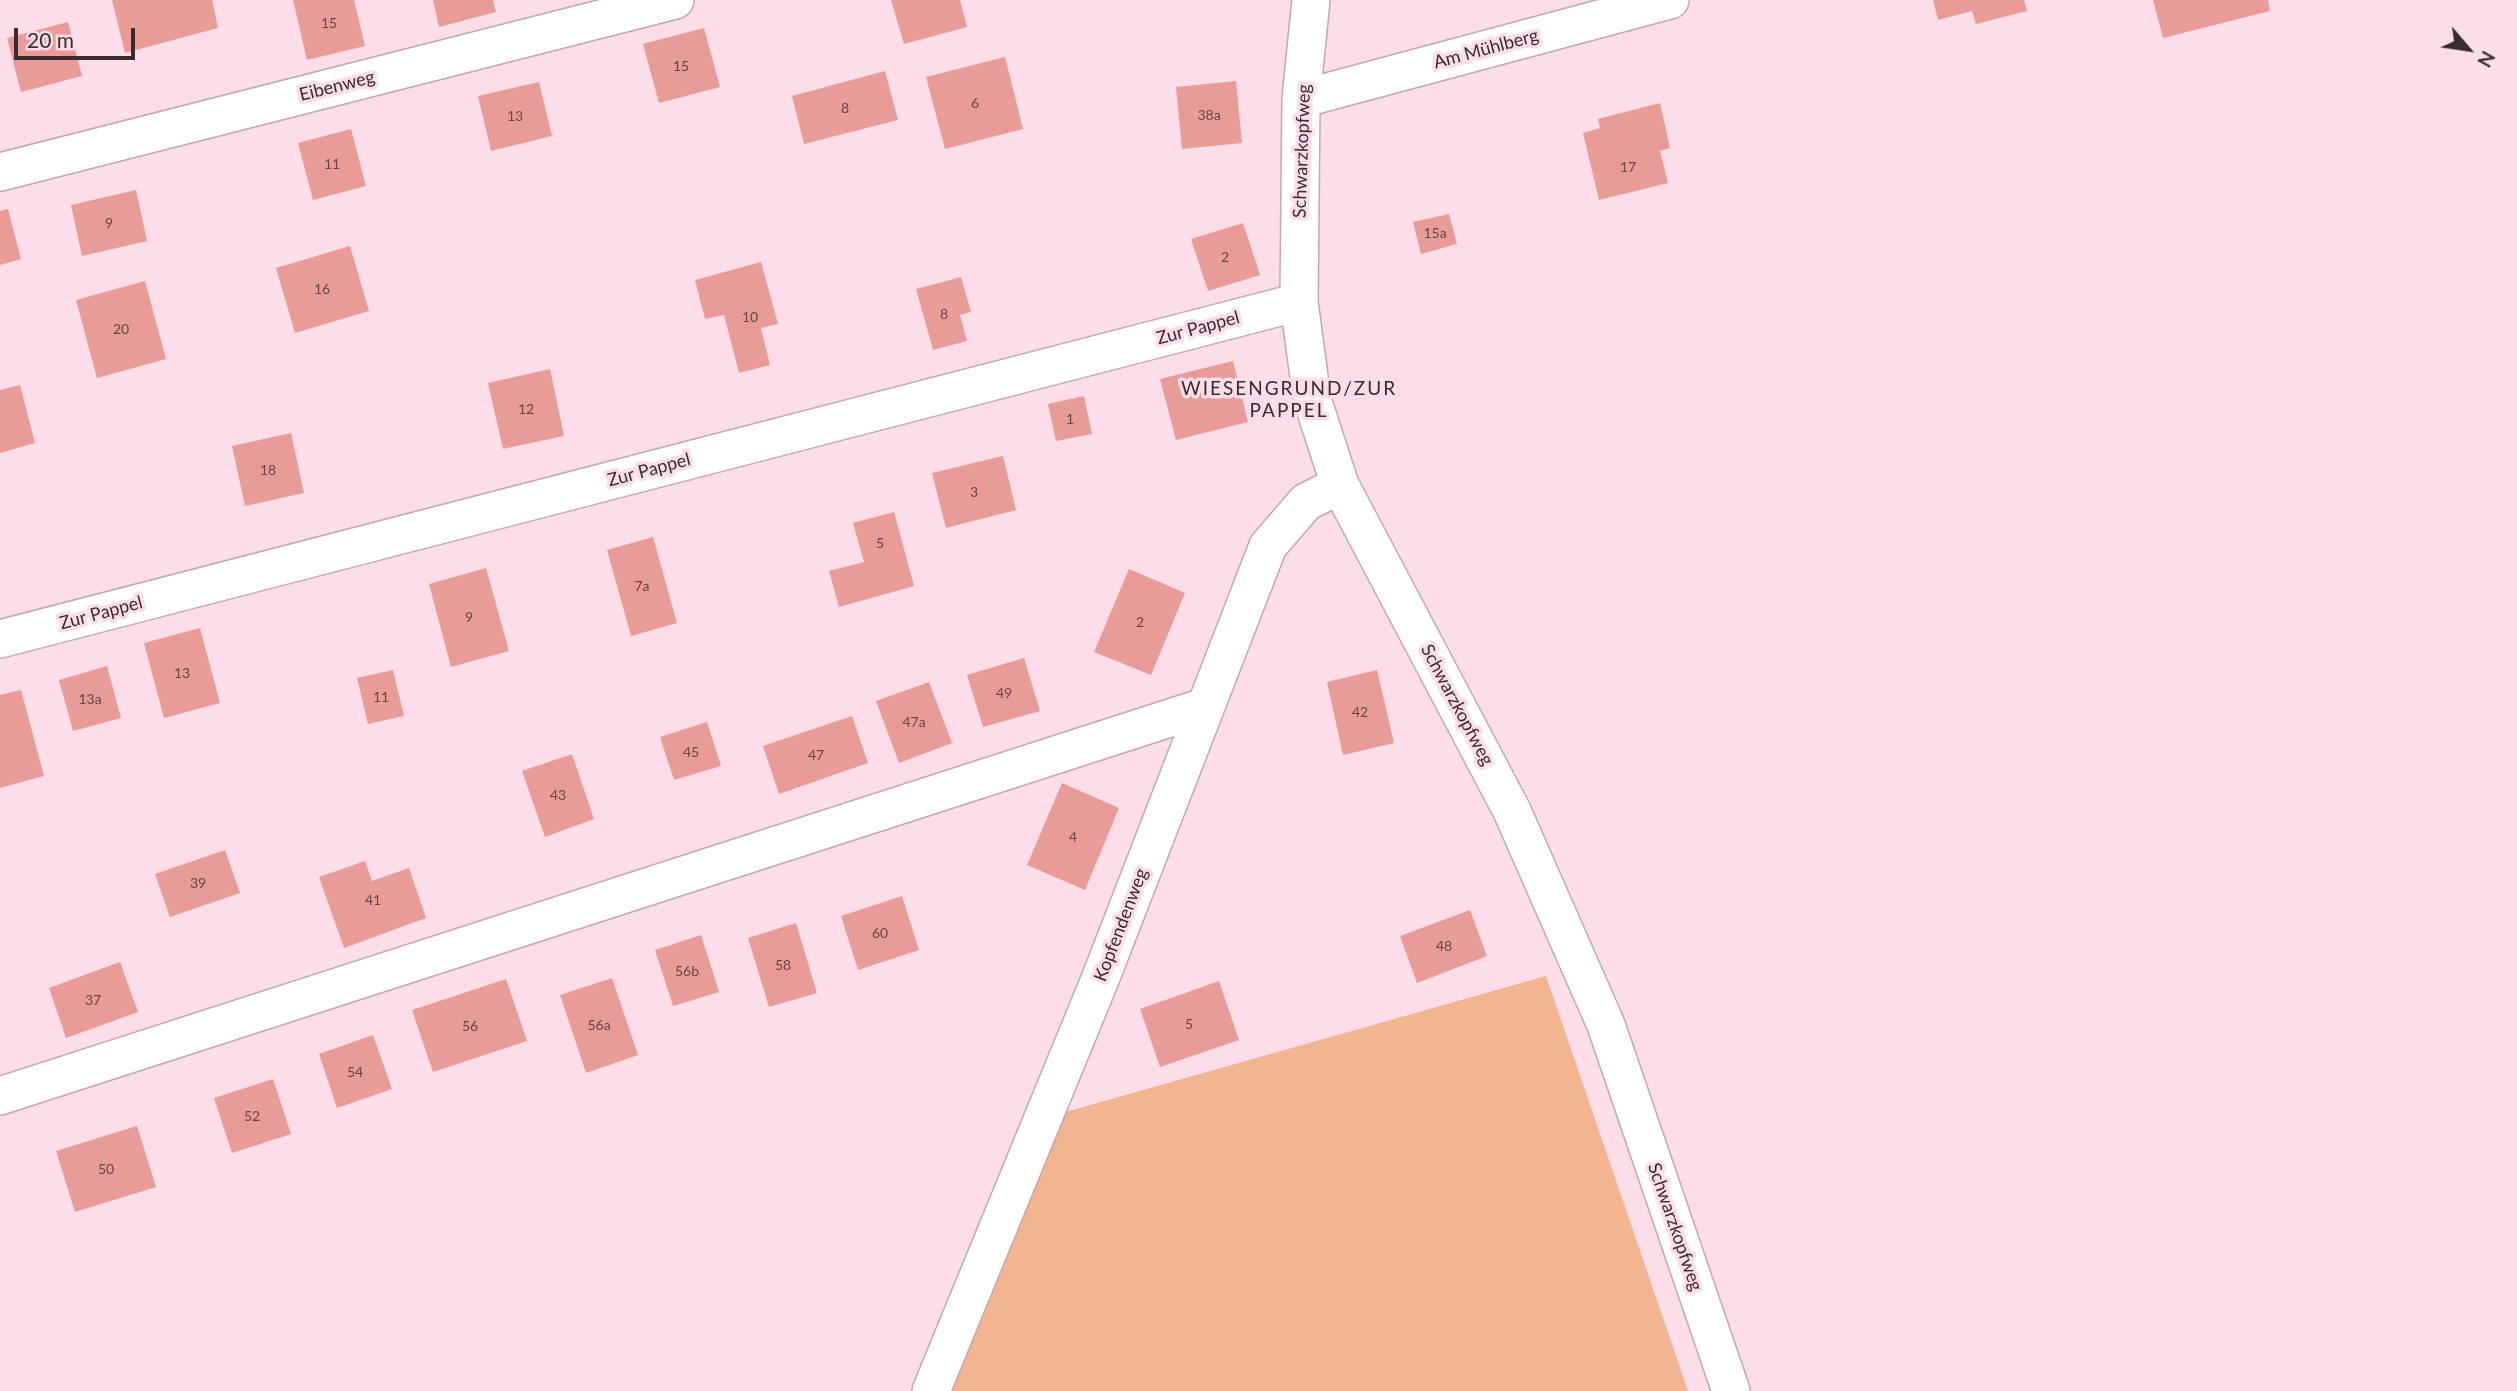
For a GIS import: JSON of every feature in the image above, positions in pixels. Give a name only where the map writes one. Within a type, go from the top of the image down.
[{"type":"street","name":"Eibenweg","points":[[0,173],[675,0]]},
{"type":"street","name":"Schwarzkopfweg","points":[[1311,0],[1301,99],[1299,302],[1312,399],[1340,485],[1513,811],[1601,1012],[1731,1391]]},
{"type":"street","name":"Am Mühlberg","points":[[1301,99],[1670,0]]},
{"type":"street","name":"Zur Pappel","points":[[0,639],[1299,302]]},
{"type":"street","name":"Kopfendenweg","points":[[931,1391],[1101,977],[1268,546],[1306,502],[1340,485]]},
{"type":"street","points":[[0,1096],[1204,707]]},
{"type":"shaded area","points":[[1546,976],[1688,1391],[950,1391],[1055,1115]]},
{"type":"building","points":[[112,0],[212,0],[218,28],[125,53]]},
{"type":"building","points":[[293,0],[354,0],[365,46],[307,60]]},
{"type":"building","points":[[433,0],[493,0],[496,12],[439,27]]},
{"type":"building","points":[[891,0],[960,0],[967,27],[904,44]]},
{"type":"building","points":[[1933,0],[2024,0],[2027,11],[1976,24],[1972,11],[1938,20]]},
{"type":"building","points":[[2153,0],[2268,0],[2270,11],[2163,38]]},
{"type":"building","points":[[68,22],[82,76],[21,92],[7,38]]},
{"type":"building","points":[[704,28],[720,87],[659,103],[643,44]]},
{"type":"building","points":[[1005,57],[1023,129],[945,149],[926,77]]},
{"type":"building","points":[[885,71],[898,120],[804,144],[792,96]]},
{"type":"building","points":[[1236,81],[1242,143],[1182,149],[1176,87]]},
{"type":"building","points":[[539,82],[552,136],[491,151],[478,96]]},
{"type":"building","points":[[1660,103],[1670,148],[1660,151],[1668,183],[1599,200],[1583,133],[1600,128],[1598,119]]},
{"type":"building","points":[[351,129],[366,186],[313,200],[298,143]]},
{"type":"building","points":[[136,190],[147,241],[82,256],[71,205]]},
{"type":"building","points":[[8,209],[21,259],[0,265],[0,211]]},
{"type":"building","points":[[1449,214],[1457,244],[1421,254],[1413,222]]},
{"type":"building","points":[[1243,223],[1260,275],[1208,291],[1191,239]]},
{"type":"building","points":[[350,246],[369,311],[295,333],[276,268]]},
{"type":"building","points":[[761,262],[778,324],[761,328],[770,365],[739,373],[724,315],[705,319],[695,280]]},
{"type":"building","points":[[961,277],[971,312],[960,315],[967,341],[933,350],[916,289]]},
{"type":"building","points":[[145,281],[166,359],[97,378],[76,300]]},
{"type":"building","points":[[1233,361],[1248,422],[1176,440],[1160,379]]},
{"type":"building","points":[[550,369],[564,436],[503,449],[488,383]]},
{"type":"building","points":[[20,385],[35,443],[0,453],[0,390]]},
{"type":"building","points":[[1084,396],[1092,434],[1056,441],[1048,404]]},
{"type":"building","points":[[291,433],[304,493],[245,506],[232,446]]},
{"type":"building","points":[[1003,456],[1016,510],[946,528],[932,473]]},
{"type":"building","points":[[894,512],[914,586],[839,607],[829,571],[864,562],[853,523]]},
{"type":"building","points":[[653,537],[677,623],[631,636],[607,550]]},
{"type":"building","points":[[486,568],[509,651],[451,667],[429,584]]},
{"type":"building","points":[[1129,569],[1185,593],[1151,675],[1094,652]]},
{"type":"building","points":[[200,628],[220,703],[164,718],[144,643]]},
{"type":"building","points":[[1024,658],[1040,711],[983,727],[967,675]]},
{"type":"building","points":[[107,666],[121,718],[73,731],[59,680]]},
{"type":"building","points":[[393,670],[404,716],[368,724],[357,678]]},
{"type":"building","points":[[1377,670],[1394,743],[1343,755],[1327,682]]},
{"type":"building","points":[[929,682],[952,743],[899,763],[876,701]]},
{"type":"building","points":[[21,690],[44,776],[0,788],[0,695]]},
{"type":"building","points":[[852,716],[868,763],[779,794],[763,746]]},
{"type":"building","points":[[707,722],[721,766],[674,780],[660,737]]},
{"type":"building","points":[[572,754],[594,819],[545,837],[522,771]]},
{"type":"building","points":[[1062,783],[1119,808],[1085,890],[1027,865]]},
{"type":"building","points":[[225,850],[240,893],[170,917],[155,874]]},
{"type":"building","points":[[365,861],[372,881],[409,868],[426,918],[344,948],[319,877]]},
{"type":"building","points":[[902,896],[919,950],[858,970],[841,916]]},
{"type":"building","points":[[1470,910],[1487,956],[1417,983],[1400,936]]},
{"type":"building","points":[[796,923],[817,993],[769,1007],[748,938]]},
{"type":"building","points":[[701,935],[719,992],[673,1006],[655,950]]},
{"type":"building","points":[[120,962],[138,1012],[66,1038],[49,988]]},
{"type":"building","points":[[612,978],[638,1055],[586,1073],[560,995]]},
{"type":"building","points":[[506,979],[527,1041],[433,1072],[412,1010]]},
{"type":"building","points":[[1219,981],[1239,1040],[1160,1067],[1140,1009]]},
{"type":"building","points":[[373,1035],[392,1089],[337,1108],[319,1054]]},
{"type":"building","points":[[273,1079],[291,1134],[232,1153],[214,1098]]},
{"type":"building","points":[[137,1126],[156,1187],[75,1212],[56,1151]]},
{"type":"district","name":"WIESENGRUND/ZUR PAPPEL","points":[[1289,400]]}]
